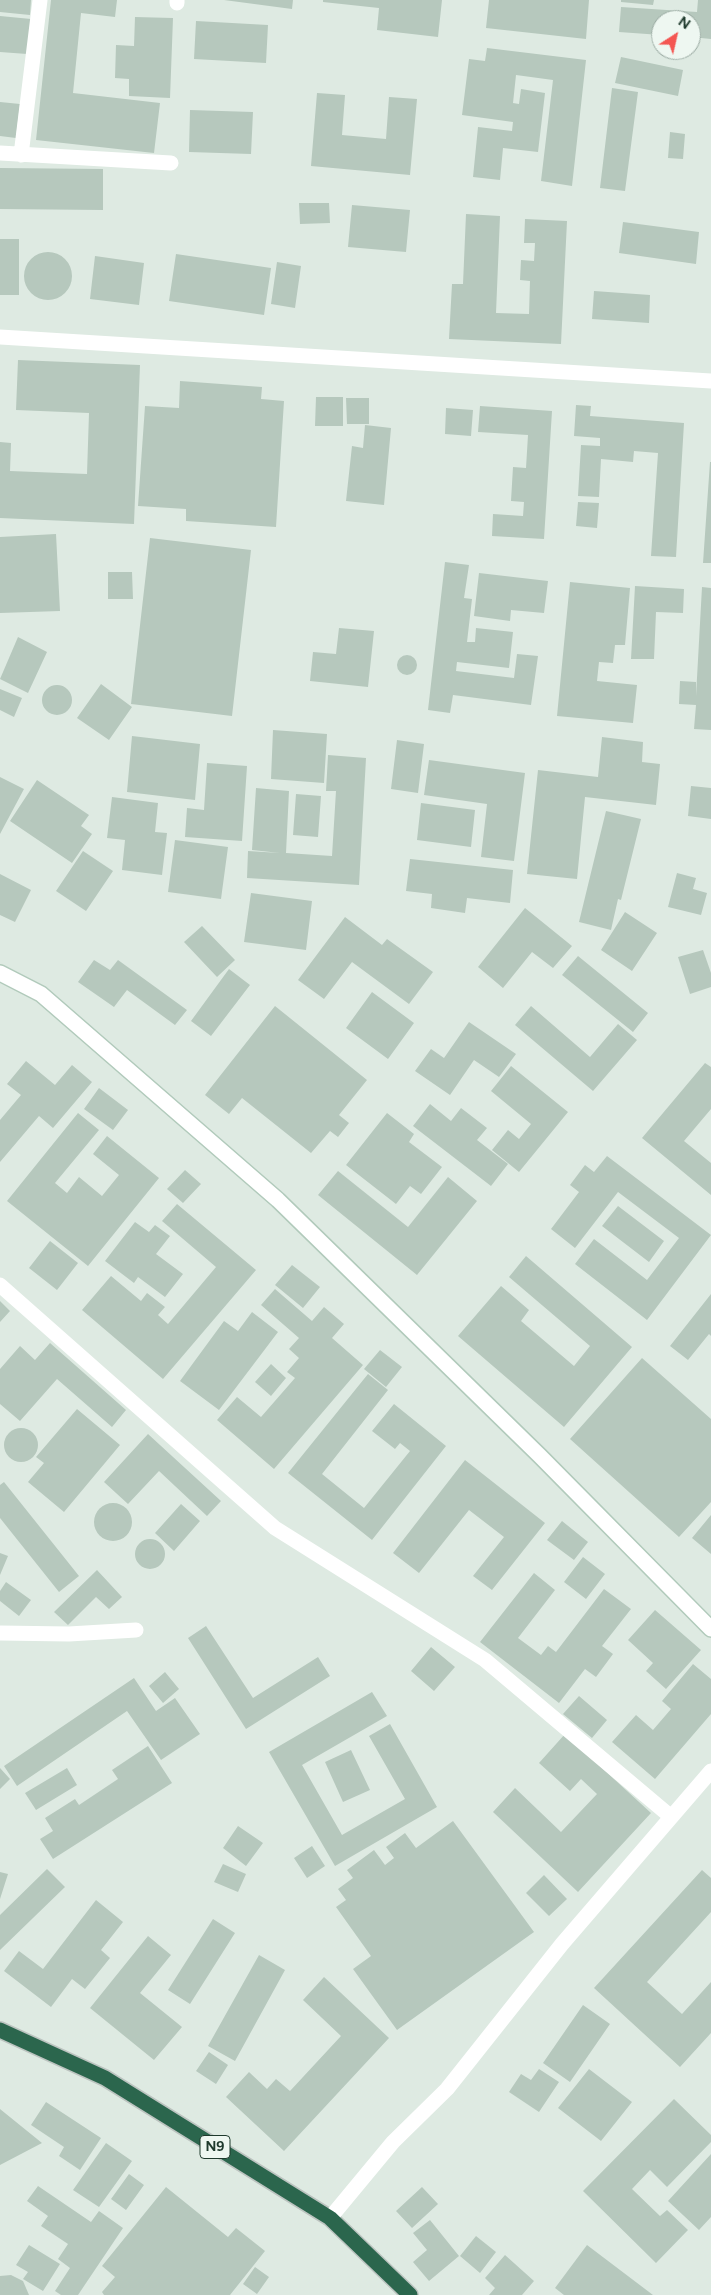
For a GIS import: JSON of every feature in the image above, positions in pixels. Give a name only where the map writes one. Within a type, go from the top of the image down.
[{"type":"highway","name":"N9","points":[[0,2030],[105,2078],[330,2218],[410,2295]]},
{"type":"street","points":[[21,155],[40,0]]},
{"type":"street","points":[[0,154],[171,163]]},
{"type":"street","points":[[0,337],[711,380]]},
{"type":"street","points":[[0,973],[41,994],[278,1200],[540,1456],[711,1630]]},
{"type":"street","points":[[0,1285],[275,1528],[485,1660],[670,1816]]},
{"type":"street","points":[[0,1633],[69,1634],[136,1630]]},
{"type":"street","points":[[330,2218],[394,2142],[447,2089],[562,1944],[711,1770]]},
{"type":"building","points":[[0,0],[31,0],[30,15],[0,12]]},
{"type":"building","points":[[51,0],[117,0],[115,17],[81,13],[73,93],[160,103],[154,153],[36,140]]},
{"type":"building","points":[[224,0],[293,0],[292,9]]},
{"type":"building","points":[[323,0],[442,0],[438,37],[377,30],[379,8],[323,2]]},
{"type":"building","points":[[489,0],[589,0],[586,39],[486,28]]},
{"type":"building","points":[[621,0],[654,0],[653,5],[621,2]]},
{"type":"building","points":[[698,0],[711,0],[711,39],[701,38],[701,10],[697,10]]},
{"type":"building","points":[[621,7],[667,10],[651,10],[651,34],[619,32]]},
{"type":"building","points":[[0,16],[31,19],[27,54],[0,52]]},
{"type":"building","points":[[135,17],[173,18],[170,98],[129,96],[129,79],[115,78],[116,45],[134,46]]},
{"type":"building","points":[[196,21],[268,25],[266,63],[194,59]]},
{"type":"building","points":[[487,48],[586,60],[572,186],[541,181],[553,80],[516,75],[513,103],[519,104],[521,89],[545,93],[538,152],[503,148],[500,180],[473,177],[478,127],[512,131],[513,122],[462,115],[469,59],[485,61]]},
{"type":"building","points":[[621,57],[683,70],[678,96],[615,83]]},
{"type":"building","points":[[612,88],[638,92],[625,191],[600,188]]},
{"type":"building","points":[[317,93],[345,95],[342,135],[386,139],[389,97],[417,99],[410,175],[311,166]]},
{"type":"building","points":[[0,102],[20,104],[16,138],[0,136]]},
{"type":"building","points":[[190,110],[253,112],[251,154],[189,152]]},
{"type":"building","points":[[670,132],[685,134],[683,159],[668,158]]},
{"type":"building","points":[[0,168],[103,169],[103,210],[0,209]]},
{"type":"building","points":[[299,203],[329,203],[330,223],[300,224]]},
{"type":"building","points":[[352,205],[410,210],[406,252],[348,247]]},
{"type":"building","points":[[466,214],[500,216],[496,313],[529,314],[530,281],[520,280],[521,260],[534,261],[535,243],[524,243],[525,219],[567,221],[561,344],[449,339],[452,284],[463,284]]},
{"type":"building","points":[[623,222],[699,232],[696,264],[619,253]]},
{"type":"building","points":[[0,239],[19,239],[19,295],[0,295]]},
{"type":"building","points":[[48,252],[57,254],[65,259],[70,267],[72,276],[70,285],[65,293],[57,298],[48,300],[39,298],[31,293],[26,285],[24,276],[26,267],[31,259],[39,254]]},
{"type":"building","points":[[176,254],[271,268],[264,315],[169,301]]},
{"type":"building","points":[[95,256],[144,263],[139,305],[90,299]]},
{"type":"building","points":[[277,262],[301,266],[295,308],[271,304]]},
{"type":"building","points":[[594,291],[650,295],[649,323],[592,319]]},
{"type":"building","points":[[18,360],[140,365],[134,524],[0,518],[0,442],[11,443],[10,471],[87,474],[89,413],[16,410]]},
{"type":"building","points":[[180,381],[262,387],[261,399],[284,401],[276,527],[186,521],[186,509],[138,506],[145,406],[179,408]]},
{"type":"building","points":[[316,397],[343,397],[343,426],[315,426]]},
{"type":"building","points":[[346,398],[369,398],[369,424],[347,424]]},
{"type":"building","points":[[576,405],[591,406],[590,416],[684,423],[676,557],[651,556],[658,453],[634,451],[633,462],[601,459],[599,497],[578,496],[581,445],[600,446],[600,438],[574,436]]},
{"type":"building","points":[[480,406],[552,411],[544,539],[492,536],[493,514],[523,516],[524,502],[511,501],[513,467],[526,468],[528,435],[478,432]]},
{"type":"building","points":[[446,408],[473,410],[471,436],[445,434]]},
{"type":"building","points":[[365,425],[391,428],[384,505],[346,501],[352,446],[363,448]]},
{"type":"building","points":[[710,462],[711,563],[703,563]]},
{"type":"building","points":[[578,502],[599,503],[597,528],[576,526]]},
{"type":"building","points":[[56,534],[60,611],[0,613],[0,537]]},
{"type":"building","points":[[150,538],[251,550],[232,716],[131,704]]},
{"type":"building","points":[[445,562],[469,565],[464,598],[472,599],[467,642],[475,642],[476,628],[513,632],[509,668],[457,662],[456,671],[514,678],[517,654],[538,656],[531,705],[453,695],[450,713],[428,710]]},
{"type":"building","points":[[108,572],[132,572],[133,599],[108,599]]},
{"type":"building","points":[[479,573],[548,581],[544,613],[511,610],[510,621],[474,616]]},
{"type":"building","points":[[570,582],[630,588],[625,645],[615,645],[613,663],[599,662],[597,681],[637,685],[633,723],[557,716]]},
{"type":"building","points":[[635,586],[684,589],[683,613],[656,612],[654,659],[631,659]]},
{"type":"building","points":[[702,587],[711,588],[711,730],[694,729],[696,705],[679,704],[680,681],[696,682],[696,696]]},
{"type":"building","points":[[339,628],[374,631],[368,687],[310,681],[313,652],[336,654]]},
{"type":"building","points":[[18,637],[47,652],[28,693],[0,679]]},
{"type":"building","points":[[407,655],[414,658],[417,665],[414,672],[407,675],[400,672],[397,665],[400,658]]},
{"type":"building","points":[[101,684],[132,707],[109,740],[77,718]]},
{"type":"building","points":[[57,685],[68,689],[72,700],[68,711],[57,715],[46,711],[42,700],[46,689]]},
{"type":"building","points":[[0,689],[22,698],[14,717],[0,710]]},
{"type":"building","points":[[273,730],[327,734],[324,783],[271,779]]},
{"type":"building","points":[[132,736],[200,744],[195,800],[127,792]]},
{"type":"building","points":[[602,737],[643,742],[642,762],[660,764],[656,805],[585,797],[577,879],[527,874],[538,770],[598,777]]},
{"type":"building","points":[[397,740],[424,744],[418,793],[391,789]]},
{"type":"building","points":[[328,755],[366,758],[359,885],[247,878],[248,851],[280,853],[252,850],[256,788],[289,791],[286,853],[332,856],[336,791],[326,791]]},
{"type":"building","points":[[429,760],[525,773],[514,861],[481,857],[487,804],[424,795]]},
{"type":"building","points":[[207,763],[247,766],[242,841],[185,837],[187,808],[204,810]]},
{"type":"building","points":[[0,777],[24,789],[0,834]]},
{"type":"building","points":[[37,780],[89,815],[81,826],[92,834],[72,863],[10,821]]},
{"type":"building","points":[[691,786],[711,788],[711,819],[688,816]]},
{"type":"building","points":[[296,794],[321,796],[318,837],[293,835]]},
{"type":"building","points":[[112,797],[158,803],[155,832],[167,833],[162,875],[122,870],[125,840],[107,838]]},
{"type":"building","points":[[421,803],[475,810],[471,847],[417,840]]},
{"type":"building","points":[[606,811],[641,819],[621,900],[618,899],[611,930],[579,922]]},
{"type":"building","points":[[175,840],[228,847],[221,899],[168,892]]},
{"type":"building","points":[[83,851],[113,871],[86,911],[56,891]]},
{"type":"building","points":[[410,859],[513,870],[510,903],[467,898],[465,913],[431,908],[432,894],[406,891]]},
{"type":"building","points":[[677,873],[696,878],[693,889],[707,893],[701,915],[668,907]]},
{"type":"building","points":[[0,874],[31,890],[15,922],[0,915]]},
{"type":"building","points":[[251,893],[312,901],[306,950],[244,942]]},
{"type":"building","points":[[525,908],[572,946],[553,968],[532,952],[503,988],[478,967]]},
{"type":"building","points":[[625,912],[657,933],[632,971],[601,950]]},
{"type":"building","points":[[345,917],[382,945],[387,939],[433,972],[409,1004],[352,962],[324,999],[298,980]]},
{"type":"building","points":[[202,926],[235,960],[217,977],[184,942]]},
{"type":"building","points":[[703,950],[711,973],[711,987],[690,994],[678,957]]},
{"type":"building","points":[[578,956],[648,1013],[633,1032],[562,975]]},
{"type":"building","points":[[94,960],[110,970],[118,960],[187,1010],[175,1025],[127,990],[114,1007],[78,982]]},
{"type":"building","points":[[229,969],[250,985],[211,1036],[191,1021]]},
{"type":"building","points":[[372,992],[414,1023],[388,1059],[346,1028]]},
{"type":"building","points":[[275,1006],[367,1080],[339,1115],[349,1123],[338,1137],[330,1131],[311,1153],[242,1098],[229,1114],[205,1095]]},
{"type":"building","points":[[531,1006],[590,1057],[618,1024],[637,1040],[593,1091],[515,1025]]},
{"type":"building","points":[[469,1022],[516,1054],[499,1077],[474,1060],[450,1095],[415,1071],[431,1049],[444,1058]]},
{"type":"building","points":[[26,1061],[55,1085],[72,1065],[92,1082],[53,1128],[39,1116],[0,1162],[0,1120],[21,1095],[7,1084]]},
{"type":"building","points":[[705,1063],[711,1067],[711,1109],[684,1141],[711,1163],[711,1195],[642,1138]]},
{"type":"building","points":[[511,1066],[568,1112],[519,1172],[492,1150],[508,1130],[519,1139],[531,1124],[491,1091]]},
{"type":"building","points":[[99,1088],[128,1110],[113,1130],[84,1109]]},
{"type":"building","points":[[430,1104],[451,1121],[461,1108],[487,1128],[477,1140],[508,1164],[491,1186],[413,1126]]},
{"type":"building","points":[[78,1113],[99,1130],[55,1183],[67,1193],[79,1177],[102,1196],[119,1175],[93,1154],[107,1136],[159,1178],[88,1266],[7,1201]]},
{"type":"building","points":[[387,1113],[414,1134],[409,1142],[442,1167],[421,1194],[410,1186],[396,1204],[346,1165]]},
{"type":"building","points":[[607,1156],[711,1235],[647,1320],[575,1264],[594,1239],[647,1280],[679,1238],[618,1192],[575,1248],[551,1229],[579,1192],[570,1185],[585,1165],[594,1172]]},
{"type":"building","points":[[185,1170],[201,1184],[183,1203],[167,1189]]},
{"type":"building","points":[[338,1171],[408,1227],[448,1177],[477,1201],[417,1275],[318,1195]]},
{"type":"building","points":[[177,1204],[256,1270],[163,1379],[82,1310],[111,1276],[141,1301],[147,1293],[165,1307],[158,1315],[168,1324],[216,1267],[162,1221]]},
{"type":"building","points":[[618,1206],[664,1241],[649,1262],[602,1226]]},
{"type":"building","points":[[135,1222],[149,1232],[155,1225],[170,1236],[156,1254],[183,1274],[165,1297],[138,1277],[134,1283],[105,1261]]},
{"type":"building","points":[[50,1241],[78,1263],[57,1290],[29,1268]]},
{"type":"building","points":[[526,1256],[632,1347],[564,1427],[458,1336],[501,1286],[529,1310],[521,1321],[574,1366],[590,1346],[509,1277]]},
{"type":"building","points":[[292,1265],[320,1287],[303,1308],[275,1285]]},
{"type":"building","points":[[275,1289],[312,1321],[324,1307],[344,1324],[332,1338],[363,1365],[274,1469],[217,1420],[237,1397],[261,1417],[295,1378],[287,1372],[299,1358],[289,1349],[299,1338],[261,1305]]},
{"type":"building","points":[[711,1294],[711,1336],[709,1334],[688,1360],[670,1346]]},
{"type":"building","points":[[0,1301],[10,1311],[0,1322]]},
{"type":"building","points":[[252,1312],[278,1332],[219,1410],[180,1381],[224,1321],[238,1331]]},
{"type":"building","points":[[50,1343],[126,1410],[112,1427],[57,1379],[20,1421],[0,1404],[0,1369],[20,1346],[35,1360]]},
{"type":"building","points":[[380,1350],[402,1367],[386,1387],[364,1369]]},
{"type":"building","points":[[642,1358],[711,1419],[711,1502],[679,1537],[570,1439]]},
{"type":"building","points":[[271,1364],[286,1378],[271,1396],[255,1382]]},
{"type":"building","points":[[368,1374],[388,1390],[322,1474],[364,1508],[410,1451],[400,1443],[395,1449],[372,1431],[394,1404],[446,1446],[372,1540],[288,1473]]},
{"type":"building","points":[[77,1409],[120,1445],[64,1512],[28,1482],[44,1463],[36,1457]]},
{"type":"building","points":[[21,1428],[33,1433],[38,1445],[33,1457],[21,1462],[9,1457],[4,1445],[9,1433]]},
{"type":"building","points":[[148,1434],[221,1501],[207,1516],[159,1471],[128,1504],[104,1482]]},
{"type":"building","points":[[465,1460],[545,1523],[492,1590],[473,1576],[504,1537],[469,1510],[419,1573],[393,1553]]},
{"type":"building","points":[[4,1482],[79,1576],[59,1592],[0,1518],[0,1485]]},
{"type":"building","points":[[113,1503],[126,1509],[132,1522],[126,1535],[113,1541],[100,1535],[94,1522],[100,1509]]},
{"type":"building","points":[[181,1504],[200,1521],[174,1551],[155,1533]]},
{"type":"building","points":[[711,1515],[711,1554],[692,1538]]},
{"type":"building","points":[[562,1521],[588,1542],[574,1560],[547,1540]]},
{"type":"building","points":[[150,1539],[161,1543],[165,1554],[161,1565],[150,1569],[139,1565],[135,1554],[139,1543]]},
{"type":"building","points":[[0,1553],[8,1556],[0,1575]]},
{"type":"building","points":[[583,1557],[605,1574],[586,1599],[564,1582]]},
{"type":"building","points":[[97,1570],[122,1597],[109,1609],[96,1597],[68,1625],[54,1612]]},
{"type":"building","points":[[534,1573],[555,1590],[518,1638],[541,1655],[548,1646],[556,1652],[604,1589],[631,1609],[602,1646],[613,1654],[596,1677],[585,1669],[559,1703],[480,1642]]},
{"type":"building","points":[[6,1582],[31,1600],[19,1616],[0,1601],[0,1591]]},
{"type":"building","points":[[655,1610],[701,1650],[666,1689],[646,1671],[653,1663],[628,1640]]},
{"type":"building","points":[[206,1626],[253,1698],[318,1657],[330,1676],[246,1729],[188,1638]]},
{"type":"building","points":[[431,1647],[455,1667],[434,1691],[411,1671]]},
{"type":"building","points":[[693,1664],[711,1679],[711,1714],[655,1779],[612,1742],[636,1715],[653,1730],[671,1709],[662,1701]]},
{"type":"building","points":[[165,1672],[179,1689],[163,1703],[149,1686]]},
{"type":"building","points":[[134,1678],[156,1711],[175,1698],[200,1734],[161,1760],[127,1711],[17,1786],[4,1766]]},
{"type":"building","points":[[372,1692],[387,1716],[302,1765],[342,1835],[405,1799],[369,1736],[390,1724],[437,1807],[335,1866],[269,1752]]},
{"type":"building","points":[[579,1696],[607,1720],[592,1738],[563,1714]]},
{"type":"building","points":[[565,1734],[651,1813],[578,1892],[493,1812],[515,1788],[561,1832],[597,1794],[581,1779],[570,1791],[539,1763]]},
{"type":"building","points":[[148,1746],[172,1783],[53,1859],[40,1839],[53,1831],[45,1818],[75,1799],[79,1805],[118,1779],[112,1770]]},
{"type":"building","points":[[351,1750],[370,1790],[343,1802],[325,1762]]},
{"type":"building","points":[[0,1768],[10,1779],[0,1789]]},
{"type":"building","points":[[67,1768],[77,1785],[36,1810],[25,1793]]},
{"type":"building","points":[[453,1821],[534,1932],[397,2030],[353,1969],[371,1956],[336,1907],[346,1900],[338,1889],[353,1878],[347,1870],[374,1850],[385,1865],[394,1858],[386,1847],[405,1833],[416,1848]]},
{"type":"building","points":[[238,1826],[263,1843],[246,1866],[223,1848]]},
{"type":"building","points":[[312,1846],[325,1866],[307,1878],[294,1858]]},
{"type":"building","points":[[223,1864],[246,1874],[238,1892],[214,1882]]},
{"type":"building","points":[[47,1869],[65,1887],[0,1950],[0,1915]]},
{"type":"building","points":[[702,1870],[711,1878],[711,1912],[647,1982],[682,2014],[711,1982],[711,2033],[680,2067],[594,1988]]},
{"type":"building","points":[[0,1872],[8,1874],[0,1899]]},
{"type":"building","points":[[544,1875],[567,1899],[549,1916],[526,1893]]},
{"type":"building","points":[[96,1900],[123,1922],[101,1950],[110,1958],[85,1989],[72,1979],[51,2007],[4,1971],[19,1951],[43,1969]]},
{"type":"building","points":[[213,1919],[235,1933],[190,2004],[168,1990]]},
{"type":"building","points":[[148,1936],[171,1955],[140,1993],[182,2027],[154,2060],[90,2008]]},
{"type":"building","points":[[259,1955],[285,1970],[235,2061],[208,2046]]},
{"type":"building","points":[[324,1977],[389,2038],[284,2151],[226,2097],[249,2072],[267,2089],[276,2079],[290,2091],[341,2036],[303,2000]]},
{"type":"building","points":[[583,2005],[610,2024],[570,2082],[543,2063]]},
{"type":"building","points":[[209,2052],[228,2065],[216,2084],[196,2071]]},
{"type":"building","points":[[539,2069],[559,2082],[539,2112],[509,2092],[521,2074],[531,2080]]},
{"type":"building","points":[[589,2069],[632,2102],[601,2141],[558,2108]]},
{"type":"building","points":[[674,2099],[711,2135],[711,2142],[667,2187],[650,2170],[632,2189],[660,2216],[667,2210],[688,2230],[656,2263],[583,2191]]},
{"type":"building","points":[[46,2102],[101,2138],[80,2170],[59,2156],[64,2147],[31,2125]]},
{"type":"building","points":[[0,2109],[42,2143],[0,2165]]},
{"type":"building","points":[[106,2143],[132,2161],[99,2207],[73,2190]]},
{"type":"building","points":[[711,2154],[711,2217],[699,2230],[668,2201]]},
{"type":"building","points":[[129,2174],[144,2185],[126,2210],[111,2199]]},
{"type":"building","points":[[38,2186],[91,2222],[99,2211],[123,2228],[78,2295],[61,2295],[55,2291],[70,2268],[58,2259],[68,2244],[41,2226],[48,2216],[27,2201]]},
{"type":"building","points":[[166,2187],[228,2237],[236,2228],[265,2251],[230,2295],[104,2295],[102,2292],[115,2277],[102,2266]]},
{"type":"building","points":[[422,2187],[438,2204],[412,2228],[396,2211]]},
{"type":"building","points":[[430,2220],[459,2256],[429,2281],[413,2262],[427,2250],[413,2233]]},
{"type":"building","points":[[476,2236],[496,2252],[480,2273],[460,2256]]},
{"type":"building","points":[[29,2245],[60,2264],[43,2291],[23,2279],[28,2272],[16,2265]]},
{"type":"building","points":[[587,2245],[653,2295],[564,2295],[555,2288]]},
{"type":"building","points":[[505,2255],[534,2281],[522,2295],[489,2295],[495,2288],[485,2278]]},
{"type":"building","points":[[255,2267],[269,2277],[257,2294],[243,2284]]},
{"type":"building","points":[[11,2275],[23,2281],[29,2295],[0,2295],[0,2276]]}]
